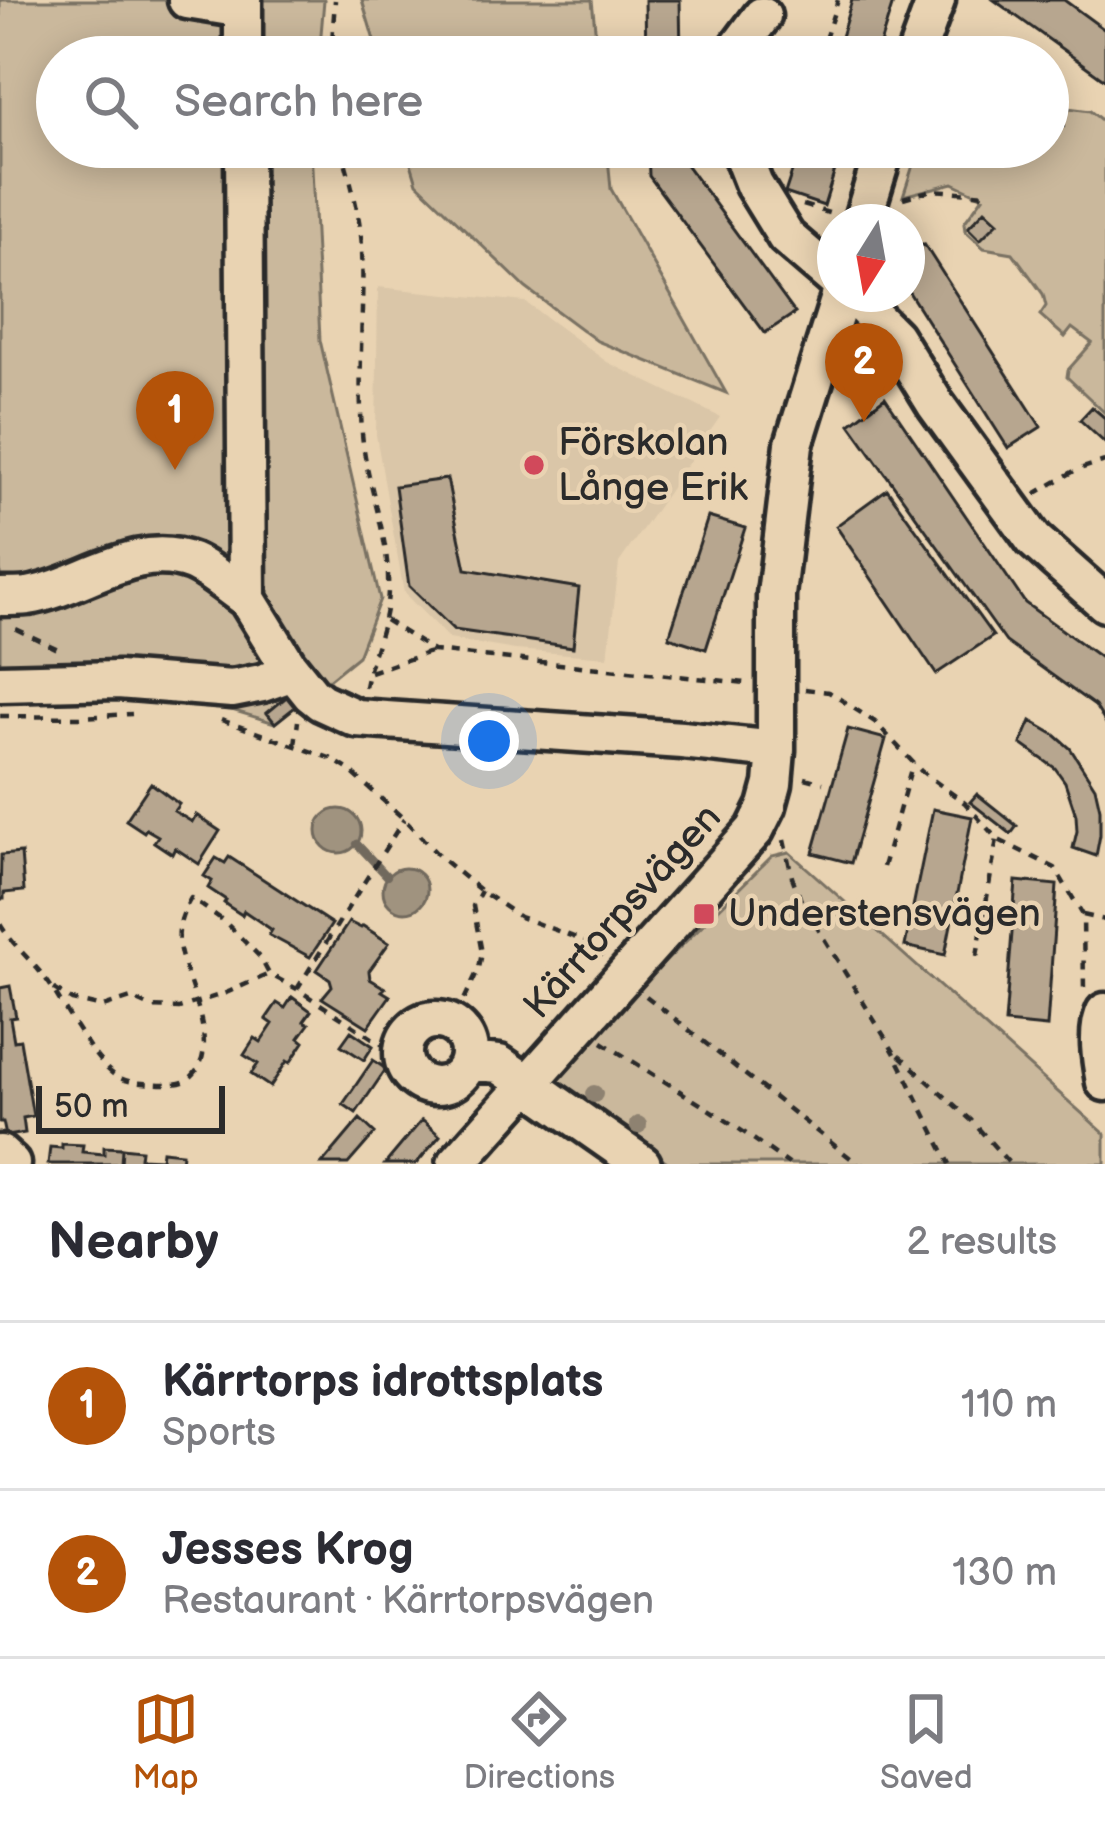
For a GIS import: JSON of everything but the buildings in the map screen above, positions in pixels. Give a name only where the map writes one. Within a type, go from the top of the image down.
[{"type":"street","points":[[187,0],[243,4],[243,36]]},
{"type":"street","points":[[923,36],[936,0]]},
{"type":"street","points":[[747,36],[762,16]]},
{"type":"street","points":[[244,168],[247,599]]},
{"type":"street","points":[[747,168],[786,237],[817,264]]},
{"type":"street","points":[[859,204],[875,168]]},
{"type":"street","name":"Kärrtorpsvägen","points":[[528,1084],[755,830],[785,763],[776,686],[776,595],[794,444],[835,312]]},
{"type":"street","points":[[869,312],[894,337],[936,405],[1034,540],[1105,603]]},
{"type":"street","points":[[0,597],[29,596],[116,564],[160,555],[194,563],[247,599],[293,672],[321,702],[356,718],[682,740],[785,763]]},
{"type":"street","points":[[0,682],[118,680],[232,688],[293,672]]},
{"type":"street","points":[[1103,1016],[1105,1082]]},
{"type":"street","points":[[465,1048],[465,1069],[451,1082],[431,1086],[412,1077],[403,1058],[407,1036],[424,1022],[446,1022],[465,1048],[499,1064],[642,1164]]},
{"type":"street","points":[[456,1164],[528,1084]]},
{"type":"street","points":[[0,1154],[11,1164]]},
{"type":"path","points":[[332,36],[335,0]]},
{"type":"path","points":[[826,36],[838,0]]},
{"type":"path","points":[[346,168],[362,243],[362,437],[388,560],[385,620],[433,651]]},
{"type":"path","points":[[881,204],[932,190],[986,194]]},
{"type":"path","points":[[795,202],[817,206]]},
{"type":"path","points":[[1010,508],[1076,470],[1105,461]]},
{"type":"path","points":[[367,673],[433,651],[829,692],[875,722],[913,763],[965,803],[997,839],[1055,868],[1083,915],[1084,993],[1103,1016]]},
{"type":"path","points":[[0,716],[152,712]]},
{"type":"path","points":[[215,718],[330,758],[349,770],[481,891],[520,917],[590,943],[622,976],[858,1164]]},
{"type":"path","points":[[785,763],[823,783]]},
{"type":"path","points":[[883,867],[913,763]]},
{"type":"path","points":[[297,989],[404,819]]},
{"type":"path","points":[[781,829],[802,903],[894,1052],[950,1164]]},
{"type":"path","points":[[977,956],[997,839]]},
{"type":"path","points":[[465,1048],[464,1000],[482,953],[473,906],[481,891]]},
{"type":"path","points":[[52,988],[99,1061],[115,1076],[136,1083],[188,1080],[199,1064],[204,1043],[178,936],[180,919],[191,898],[224,921],[260,957],[269,974],[403,1058]]},
{"type":"path","points":[[1083,915],[1105,920]]},
{"type":"path","points":[[0,923],[12,944],[52,988],[72,1000],[104,1007],[130,998],[178,1008],[269,974]]},
{"type":"path","points":[[577,1026],[788,1164]]},
{"type":"path","points":[[894,1052],[970,1120],[1010,1164]]},
{"type":"shaded area","points":[[0,0],[324,0],[321,36],[36,36],[36,168],[312,168],[320,340],[380,599],[358,656],[275,723],[182,695],[0,698]]},
{"type":"shaded area","points":[[362,0],[592,0],[596,36],[373,36]]},
{"type":"shaded area","points":[[1069,108],[1090,111],[1105,123],[1105,413],[1067,377],[1092,343],[1072,328],[1065,337],[1040,315],[1046,306],[1043,294],[1013,253],[984,248],[965,231],[964,223],[983,197],[953,183],[903,196],[912,168],[1069,168]]},
{"type":"shaded area","points":[[412,168],[609,168],[611,189],[726,393],[597,341],[526,288],[417,183]]},
{"type":"shaded area","name":"Förskolan Långe Erik","points":[[378,287],[525,302],[607,362],[720,417],[619,563],[608,657],[449,639],[404,593],[376,435]]},
{"type":"shaded area","points":[[339,809],[355,815],[361,831],[355,847],[339,853],[323,847],[317,831],[323,815]]},
{"type":"shaded area","points":[[789,852],[1105,1134],[1105,1164],[670,1164],[549,1077],[772,856]]},
{"type":"shaded area","points":[[405,868],[421,874],[427,890],[421,906],[405,912],[389,906],[383,890],[389,874]]},
{"type":"waterway","points":[[357,844],[387,876]]},
{"type":"place","name":"Jesses Krog","points":[[864,422]]},
{"type":"place","name":"Förskolan Långe Erik","points":[[534,465]]},
{"type":"place","name":"Kärrtorps idrottsplats","points":[[175,470]]},
{"type":"place","name":"Understensvägen","points":[[704,914]]}]
